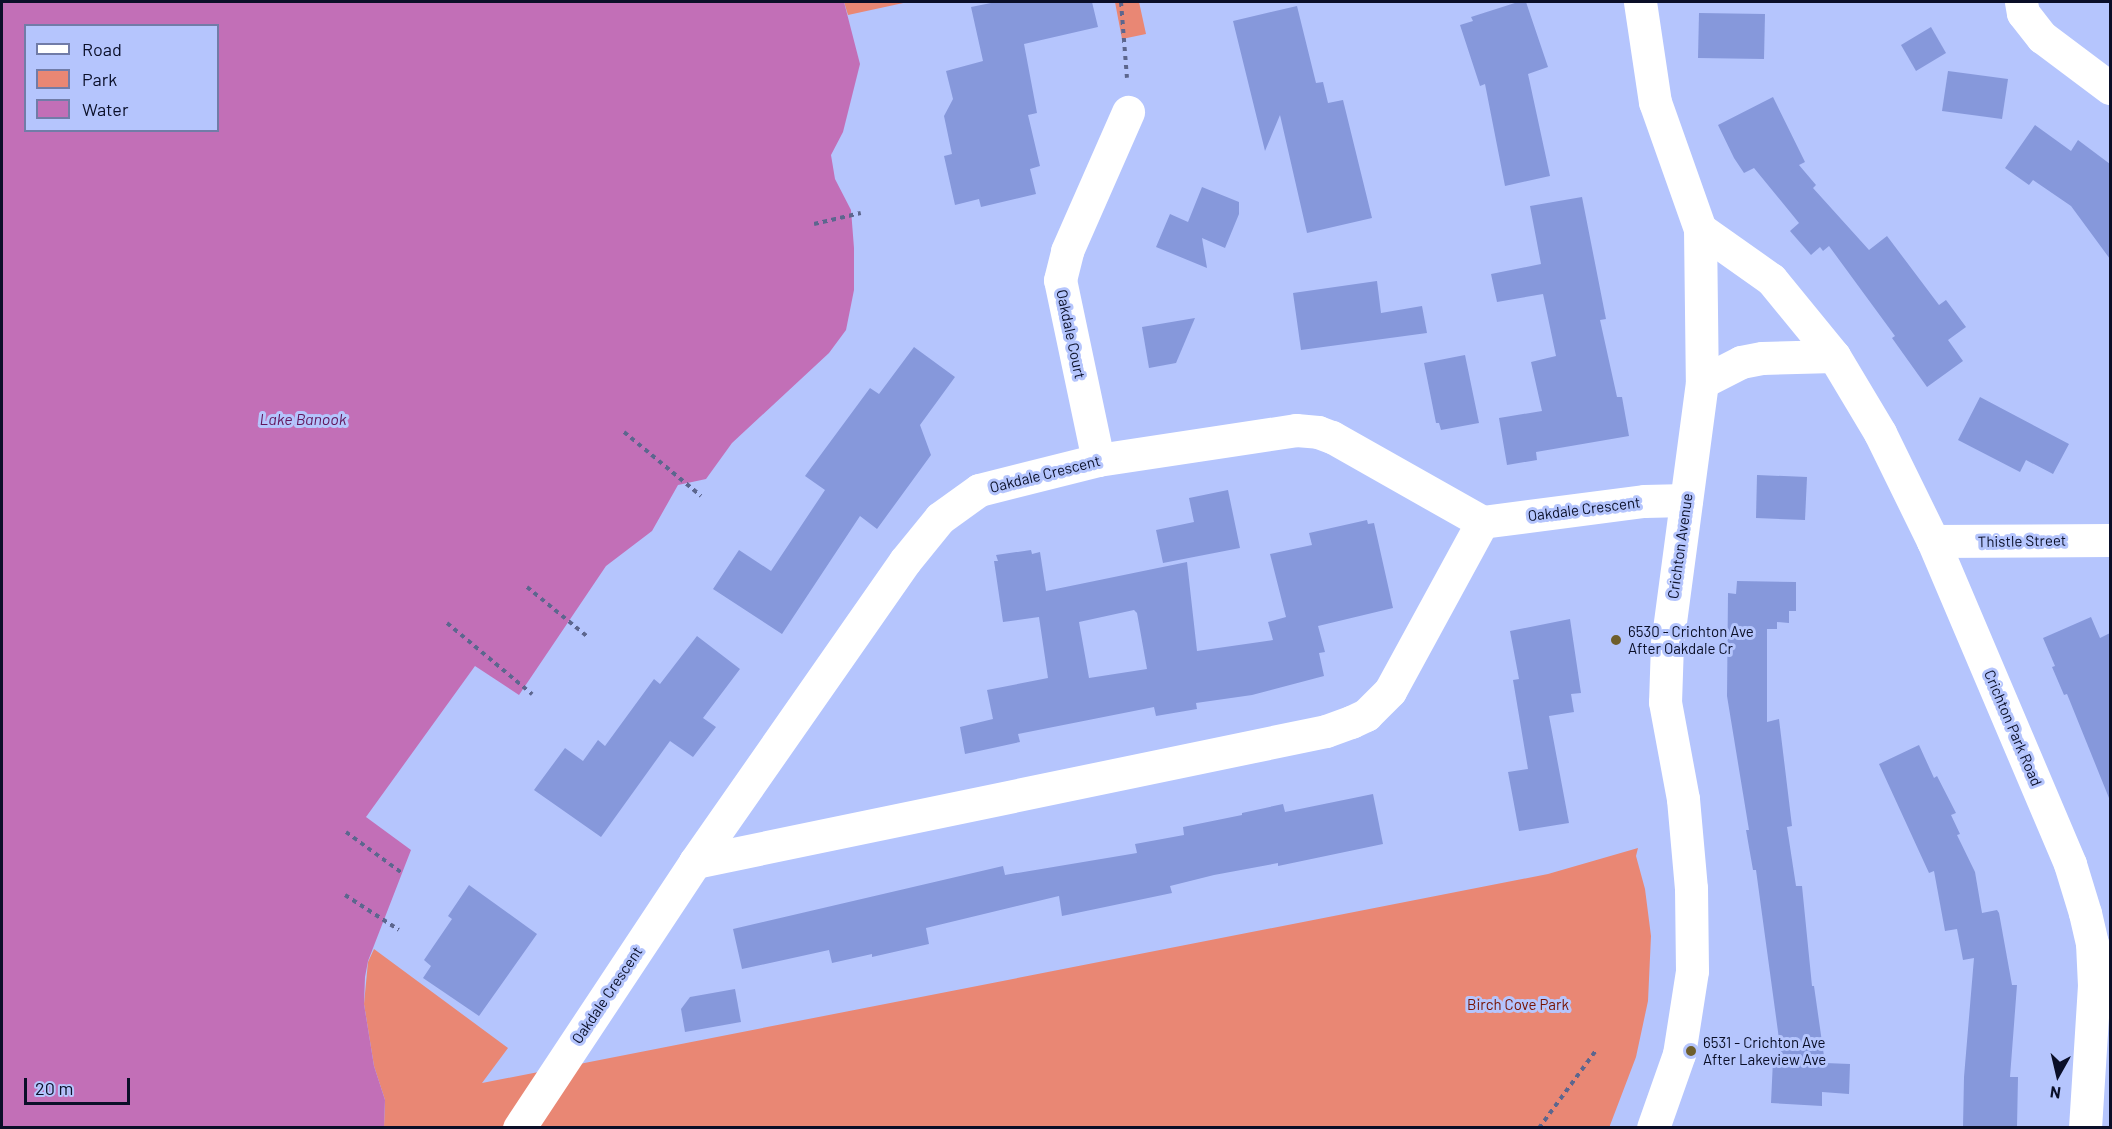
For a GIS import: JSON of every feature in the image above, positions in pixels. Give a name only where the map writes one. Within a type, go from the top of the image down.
[{"type":"street","name":"Crichton Avenue","points":[[1640,2],[1655,102],[1700,229],[1702,382],[1667,643],[1665,702],[1683,799],[1691,888],[1692,971],[1679,1054],[1653,1128]]},
{"type":"street","points":[[2021,2],[2023,13],[2043,37],[2110,88]]},
{"type":"street","name":"Oakdale Court","points":[[1098,460],[1060,280],[1066,251],[1128,112]]},
{"type":"street","name":"Crichton Park Road","points":[[1700,229],[1771,279],[1834,356],[1880,433],[1934,541],[2070,864],[2085,913],[2092,943],[2094,985],[2085,1128]]},
{"type":"street","points":[[1702,382],[1741,362],[1762,358],[1834,356]]},
{"type":"street","name":"Oakdale Crescent","points":[[519,1128],[695,862],[905,561],[940,518],[979,490],[1098,460],[1296,430],[1318,432],[1361,451],[1482,522],[1644,501],[1686,500]]},
{"type":"street","points":[[695,862],[1326,730],[1351,722],[1366,715],[1390,691],[1482,522]]},
{"type":"street","name":"Thistle Street","points":[[1934,541],[2110,540]]},
{"type":"path","points":[[1120,2],[1128,112]]},
{"type":"path","points":[[814,224],[861,213]]},
{"type":"path","points":[[624,432],[701,496]]},
{"type":"path","points":[[527,587],[589,638]]},
{"type":"path","points":[[447,623],[532,694]]},
{"type":"path","points":[[346,832],[402,873]]},
{"type":"path","points":[[345,895],[399,930]]},
{"type":"path","points":[[1539,1128],[1598,1049]]},
{"type":"green space","points":[[844,2],[908,2],[848,15]]},
{"type":"green space","points":[[1115,2],[1139,2],[1146,34],[1122,39]]},
{"type":"green space","name":"Birch Cove Park","points":[[1638,848],[1636,856],[1645,889],[1651,936],[1648,1001],[1636,1057],[1609,1128],[384,1127],[385,1100],[374,1066],[364,1004],[368,962],[374,949],[508,1048],[482,1083],[1548,874]]},
{"type":"water","name":"Lake Banook","points":[[2,2],[844,2],[860,64],[843,132],[831,155],[835,179],[851,210],[854,290],[846,330],[829,353],[732,443],[706,479],[678,485],[652,531],[606,566],[519,695],[475,666],[366,817],[411,850],[368,961],[365,977],[364,1004],[374,1066],[385,1100],[384,1127],[2,1127]]},
{"type":"building","points":[[996,2],[1092,2],[1098,27],[1024,44],[1037,113],[1028,115],[1040,166],[1030,169],[1036,194],[981,207],[979,199],[955,205],[944,156],[952,154],[944,116],[953,99],[946,71],[983,61],[971,7]]},
{"type":"building","points":[[1518,2],[1526,2],[1548,67],[1528,74],[1550,176],[1505,186],[1485,84],[1480,86],[1460,25],[1473,21],[1471,17]]},
{"type":"building","points":[[1297,6],[1316,83],[1323,82],[1328,103],[1343,100],[1372,218],[1307,233],[1280,115],[1265,151],[1233,21]]},
{"type":"building","points":[[1699,13],[1765,14],[1764,59],[1698,58]]},
{"type":"building","points":[[1931,27],[1946,53],[1916,71],[1901,45]]},
{"type":"building","points":[[1948,71],[2008,79],[2002,119],[1942,111]]},
{"type":"building","points":[[1773,97],[1805,162],[1799,165],[1816,185],[1813,188],[1869,250],[1887,236],[1939,305],[1946,300],[1966,327],[1948,340],[1963,361],[1927,387],[1892,338],[1895,336],[1829,246],[1823,251],[1820,247],[1811,255],[1790,231],[1799,223],[1754,168],[1744,173],[1734,158],[1718,125]]},
{"type":"building","points":[[2035,125],[2071,151],[2078,140],[2110,164],[2110,259],[2071,206],[2033,180],[2029,185],[2005,168]]},
{"type":"building","points":[[1202,187],[1239,202],[1239,214],[1225,248],[1202,238],[1207,268],[1156,247],[1170,214],[1188,222]]},
{"type":"building","points":[[1582,197],[1606,319],[1600,320],[1617,397],[1622,397],[1629,436],[1536,452],[1537,460],[1507,465],[1499,418],[1542,411],[1531,362],[1556,356],[1543,294],[1497,302],[1491,274],[1541,264],[1530,206]]},
{"type":"building","points":[[1377,281],[1381,313],[1422,306],[1427,333],[1301,350],[1293,293]]},
{"type":"building","points":[[1195,318],[1176,363],[1149,368],[1142,327]]},
{"type":"building","points":[[914,347],[955,377],[920,425],[931,455],[877,529],[860,516],[782,634],[713,589],[739,550],[771,571],[825,490],[805,476],[870,388],[879,394]]},
{"type":"building","points":[[1465,355],[1479,423],[1441,430],[1439,423],[1436,423],[1424,363]]},
{"type":"building","points":[[1980,397],[2069,444],[2053,474],[2026,460],[2020,472],[1958,440]]},
{"type":"building","points":[[1757,475],[1807,477],[1805,520],[1756,518]]},
{"type":"building","points":[[1228,490],[1240,548],[1163,563],[1156,530],[1194,522],[1189,498]]},
{"type":"building","points":[[1367,520],[1368,524],[1374,523],[1393,608],[1318,626],[1325,652],[1319,653],[1324,676],[1252,695],[1196,703],[1197,709],[1156,716],[1154,707],[1018,734],[1020,742],[965,754],[960,727],[993,719],[987,690],[1048,678],[1039,617],[1003,622],[994,561],[998,561],[996,555],[1031,550],[1032,554],[1040,552],[1046,591],[1187,562],[1197,651],[1273,640],[1268,622],[1286,617],[1270,554],[1312,545],[1309,533]],"holes":[[[1134,610],[1137,613],[1147,669],[1089,678],[1079,622]]]},
{"type":"building","points":[[1737,581],[1796,582],[1796,611],[1789,611],[1789,623],[1777,622],[1777,629],[1767,629],[1767,722],[1779,719],[1792,826],[1787,827],[1796,886],[1802,886],[1812,986],[1814,986],[1825,1063],[1850,1064],[1849,1094],[1822,1092],[1822,1106],[1771,1103],[1773,1060],[1782,1061],[1756,870],[1753,870],[1746,830],[1749,830],[1727,696],[1728,593],[1736,594]]},
{"type":"building","points":[[2091,617],[2100,638],[2110,633],[2109,798],[2067,694],[2064,695],[2052,667],[2055,666],[2043,638]]},
{"type":"building","points":[[1570,619],[1581,693],[1571,694],[1574,712],[1549,716],[1569,823],[1519,831],[1508,772],[1528,769],[1513,680],[1519,679],[1510,631]]},
{"type":"building","points":[[697,636],[740,669],[703,718],[716,727],[693,757],[670,741],[601,837],[534,790],[565,748],[583,761],[598,740],[605,746],[654,679],[660,684]]},
{"type":"building","points":[[1919,745],[1934,778],[1937,776],[1956,813],[1951,815],[1960,834],[1957,835],[1975,872],[1982,913],[1997,910],[1999,913],[2012,985],[2017,985],[2010,1077],[2018,1077],[2017,1127],[1963,1127],[1964,1077],[1974,958],[1963,960],[1957,929],[1945,931],[1934,871],[1929,873],[1879,764]]},
{"type":"building","points":[[1373,794],[1383,844],[1278,866],[1278,863],[1214,875],[1170,886],[1172,893],[1062,916],[1059,896],[926,928],[929,944],[872,957],[872,954],[832,963],[829,950],[742,969],[733,929],[1003,866],[1005,875],[1137,853],[1135,844],[1184,835],[1183,827],[1283,804],[1285,812]]},
{"type":"building","points":[[469,885],[537,934],[479,1016],[423,978],[431,966],[424,960],[452,919],[448,916]]},
{"type":"building","points":[[735,989],[741,1022],[685,1032],[681,1009],[690,997]]},
{"type":"place","name":"6530 - Crichton Ave After Oakdale Cr","points":[[1616,640]]},
{"type":"place","name":"6531 - Crichton Ave After Lakeview Ave","points":[[1691,1051]]}]
